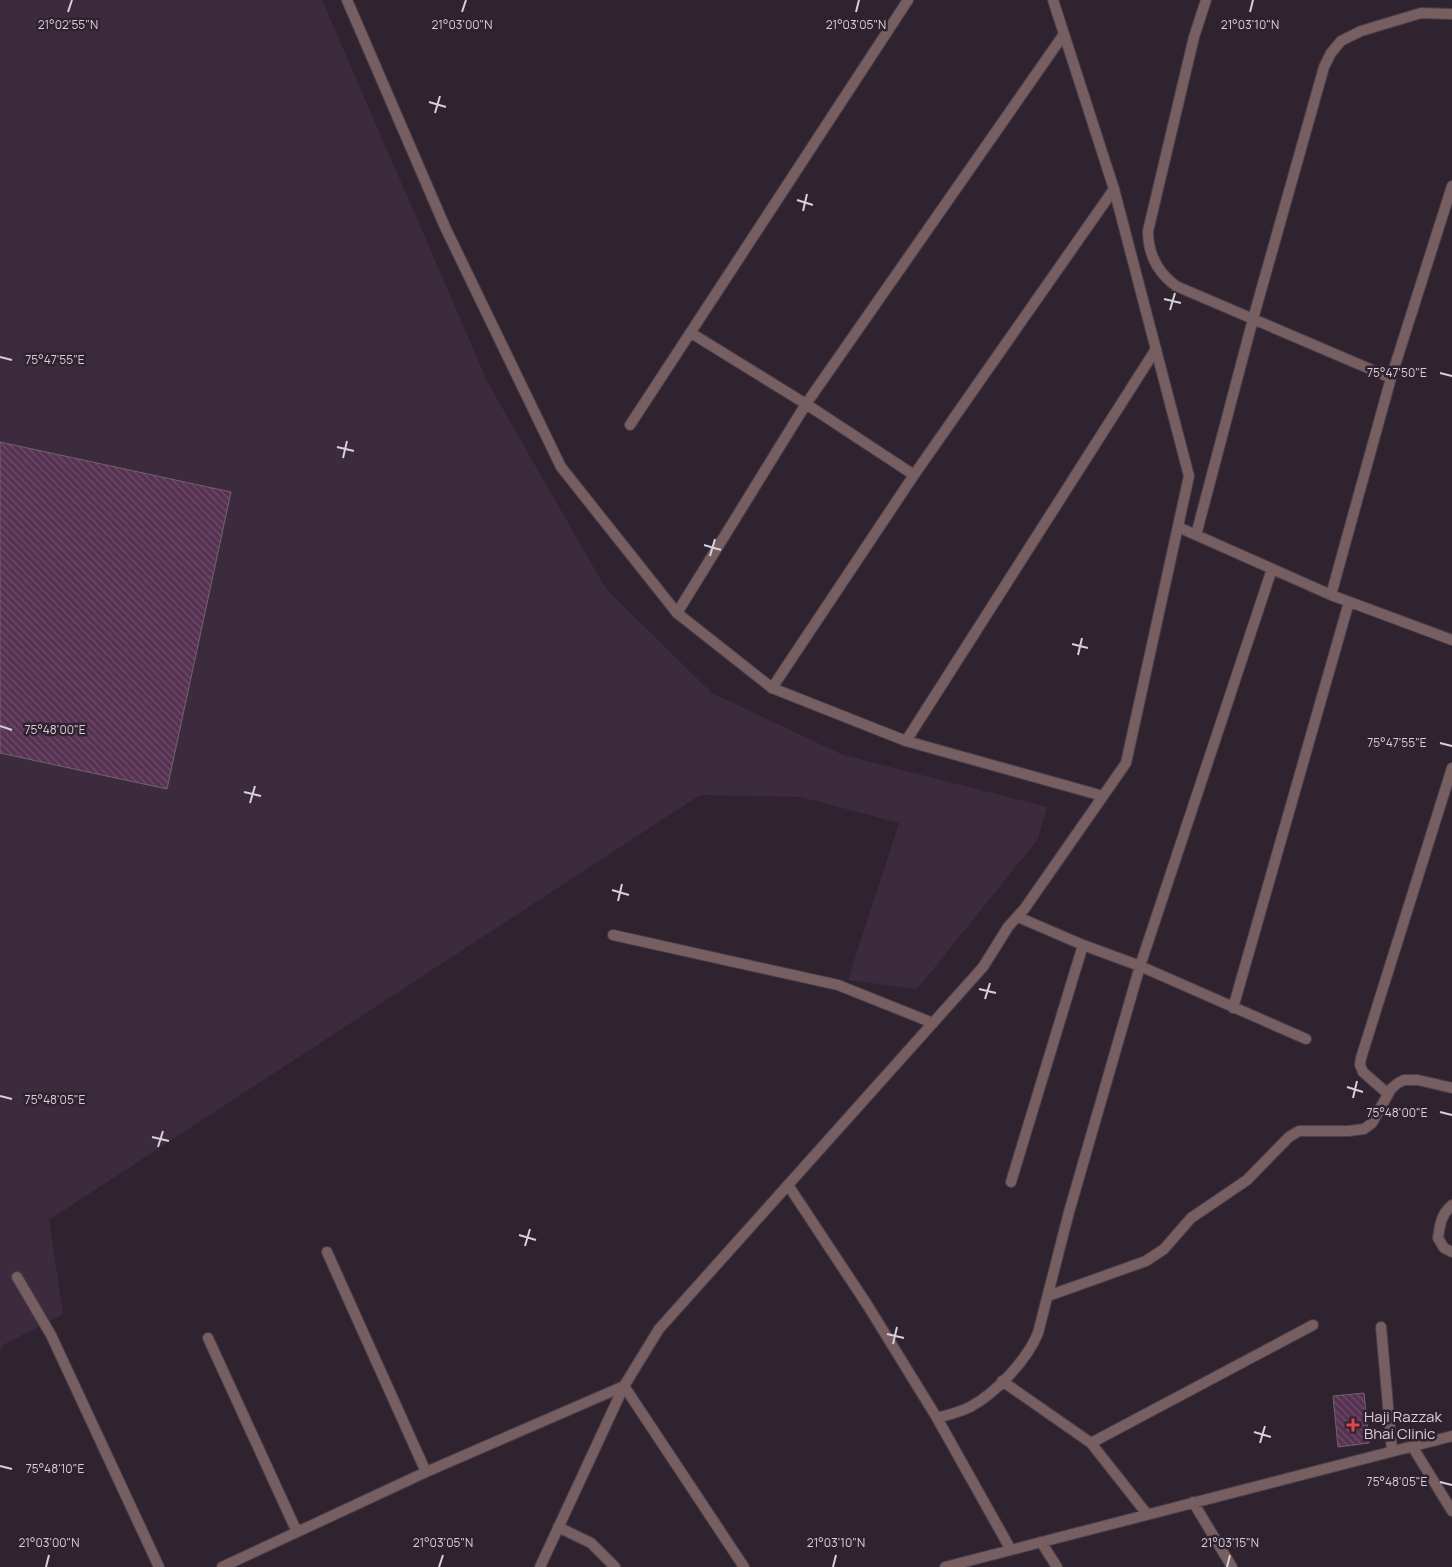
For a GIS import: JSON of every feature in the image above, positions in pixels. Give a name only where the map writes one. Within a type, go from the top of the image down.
[{"type":"street","points":[[347,0],[445,227],[562,467],[677,613],[772,688],[906,741],[1103,796]]},
{"type":"street","points":[[630,425],[908,0]]},
{"type":"street","points":[[540,1567],[624,1386],[659,1328],[983,968],[1008,927],[1018,916],[1126,763],[1189,476],[1114,189],[1052,0]]},
{"type":"street","points":[[1206,0],[1187,66],[1148,231],[1148,242],[1154,262],[1159,271],[1176,286],[1392,378]]},
{"type":"street","points":[[1196,535],[1253,319],[1324,67],[1331,52],[1341,40],[1421,13],[1452,14]]},
{"type":"street","points":[[677,613],[806,404],[1064,34]]},
{"type":"street","points":[[1331,595],[1392,378],[1452,186]]},
{"type":"street","points":[[772,688],[914,475],[1114,189]]},
{"type":"street","points":[[691,332],[914,475]]},
{"type":"street","points":[[906,741],[1156,349]]},
{"type":"street","points":[[1178,527],[1331,595],[1452,640]]},
{"type":"street","points":[[937,1418],[972,1406],[982,1400],[1019,1366],[1038,1333],[1069,1212],[1140,966],[1272,569]]},
{"type":"street","points":[[1233,1008],[1349,602]]},
{"type":"street","points":[[1388,1094],[1363,1072],[1360,1066],[1361,1058],[1452,768]]},
{"type":"street","points":[[1018,916],[1083,945],[1140,966],[1306,1039]]},
{"type":"street","points":[[614,936],[838,985],[933,1023]]},
{"type":"street","points":[[1011,1182],[1083,945]]},
{"type":"street","points":[[1048,1296],[1146,1261],[1156,1255],[1164,1249],[1191,1218],[1247,1180],[1289,1137],[1299,1131],[1348,1131],[1364,1129],[1372,1123],[1388,1094],[1398,1082],[1404,1080],[1418,1080],[1452,1088]]},
{"type":"street","points":[[788,1186],[868,1306],[937,1418],[1011,1550]]},
{"type":"street","points":[[1452,1205],[1446,1210],[1441,1219],[1438,1238],[1444,1248],[1452,1252]]},
{"type":"street","points":[[327,1252],[426,1472]]},
{"type":"street","points":[[17,1277],[51,1335],[159,1567]]},
{"type":"street","points":[[1091,1443],[1313,1325]]},
{"type":"street","points":[[1381,1327],[1392,1451]]},
{"type":"street","points":[[208,1338],[296,1532]]},
{"type":"street","points":[[1002,1381],[1091,1443],[1148,1514]]},
{"type":"street","points":[[222,1567],[426,1472],[624,1386]]},
{"type":"street","points":[[624,1386],[744,1567]]},
{"type":"street","points":[[945,1567],[1452,1436]]},
{"type":"street","points":[[1412,1446],[1452,1511]]},
{"type":"street","points":[[1193,1502],[1232,1567]]},
{"type":"street","points":[[558,1527],[591,1543],[614,1567]]},
{"type":"street","points":[[1041,1542],[1057,1567]]},
{"type":"shaded area","points":[[0,0],[322,0],[489,385],[606,589],[712,693],[843,755],[1047,807],[1038,839],[917,989],[848,980],[899,823],[801,797],[700,795],[49,1220],[63,1314],[3,1345],[0,1350]]},
{"type":"building","points":[[0,442],[231,492],[167,789],[0,753]]},
{"type":"building","points":[[1364,1393],[1369,1443],[1338,1447],[1333,1396]]},
{"type":"place","name":"Haji Razzak Bhai Clinic","points":[[1353,1425]]}]
